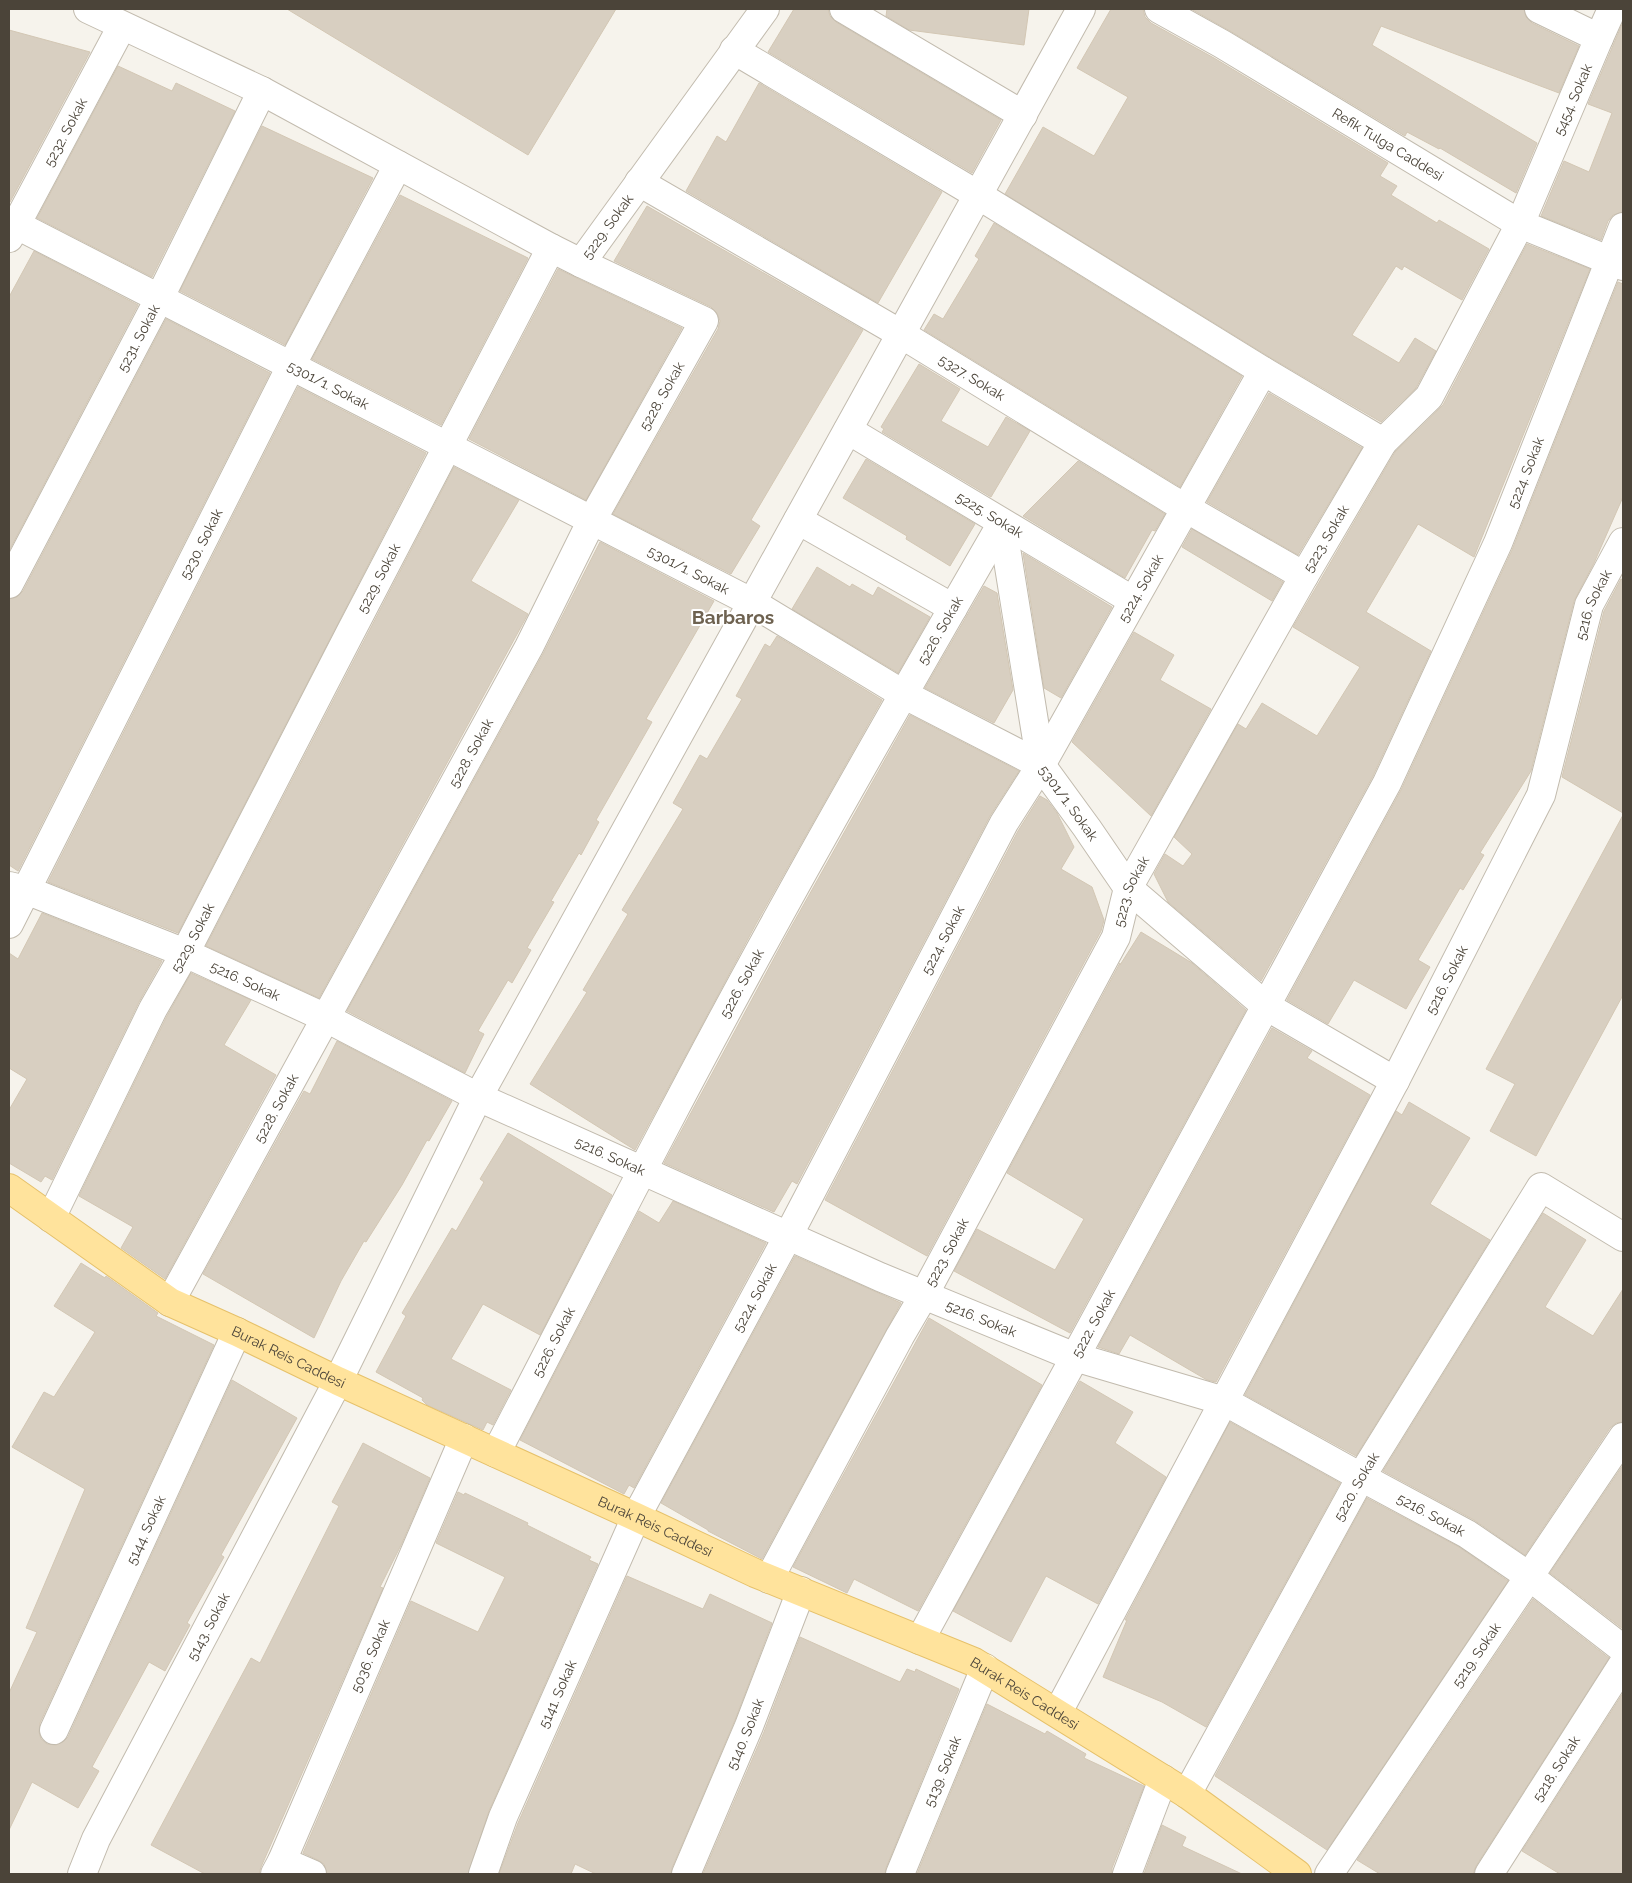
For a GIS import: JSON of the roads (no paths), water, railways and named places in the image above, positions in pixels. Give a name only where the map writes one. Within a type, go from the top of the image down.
[{"type":"main road","name":"Burak Reis Caddesi","points":[[9,1188],[170,1302],[769,1578],[974,1662],[1058,1712],[1187,1794],[1298,1874]]},
{"type":"street","points":[[88,9],[262,91],[551,248]]},
{"type":"street","name":"5229. Sokak","points":[[51,1218],[153,1009],[185,953],[551,248],[581,263],[765,9]]},
{"type":"street","points":[[844,9],[1023,115]]},
{"type":"street","name":"5143. Sokak","points":[[82,1874],[96,1839],[338,1381],[478,1097],[1080,9]]},
{"type":"street","name":"Refik Tulga Caddesi","points":[[1160,9],[1222,44],[1520,224],[1616,263]]},
{"type":"street","points":[[1539,9],[1599,38]]},
{"type":"street","name":"5454. Sokak","points":[[1520,224],[1612,9]]},
{"type":"street","name":"5232. Sokak","points":[[11,228],[122,26]]},
{"type":"street","points":[[734,50],[978,195],[1262,371],[1383,442]]},
{"type":"street","name":"5231. Sokak","points":[[9,584],[159,299],[262,91]]},
{"type":"street","name":"5230. Sokak","points":[[9,924],[17,888],[398,164]]},
{"type":"street","name":"5327. Sokak","points":[[639,182],[901,334],[1185,508],[1304,576]]},
{"type":"street","name":"5223. Sokak","points":[[769,1578],[924,1295],[1116,937],[1128,888],[1304,576],[1383,442],[1429,397],[1520,224]]},
{"type":"street","name":"5224. Sokak","points":[[1266,1006],[1387,784],[1494,552],[1616,263],[1623,227]]},
{"type":"street","name":"5301/1. Sokak","points":[[11,228],[159,299],[751,602],[903,694],[1041,765],[1128,888],[1266,1006],[1395,1080]]},
{"type":"street","name":"5228. Sokak","points":[[170,1302],[529,647],[592,520],[704,321],[581,263]]},
{"type":"street","name":"5224. Sokak","points":[[636,1517],[788,1236],[1004,823],[1041,765],[1262,371]]},
{"type":"street","name":"5225. Sokak","points":[[848,430],[1132,600]]},
{"type":"street","points":[[798,520],[953,608]]},
{"type":"street","points":[[1002,523],[1041,765]]},
{"type":"street","name":"5226. Sokak","points":[[496,1452],[770,930],[1002,523]]},
{"type":"street","name":"5216. Sokak","points":[[1058,1712],[1395,1080],[1541,795],[1589,605],[1623,542]]},
{"type":"street","name":"5216. Sokak","points":[[17,888],[185,953],[326,1018],[478,1097],[924,1295],[1075,1357],[1224,1401],[1467,1534],[1530,1577],[1623,1649]]},
{"type":"street","name":"5222. Sokak","points":[[920,1640],[1266,1006]]},
{"type":"street","name":"5220. Sokak","points":[[1187,1794],[1361,1477],[1541,1187],[1623,1237]]},
{"type":"street","name":"5144. Sokak","points":[[54,1730],[237,1332]]},
{"type":"street","name":"5219. Sokak","points":[[1329,1874],[1623,1437]]},
{"type":"street","name":"5036. Sokak","points":[[279,1868],[464,1438]]},
{"type":"street","name":"5141. Sokak","points":[[483,1874],[504,1817],[636,1517]]},
{"type":"street","name":"5140. Sokak","points":[[686,1874],[748,1726],[801,1591]]},
{"type":"street","name":"5218. Sokak","points":[[1489,1874],[1623,1664]]},
{"type":"street","name":"5139. Sokak","points":[[900,1874],[985,1668]]},
{"type":"street","points":[[1127,1874],[1163,1779]]},
{"type":"street","points":[[279,1868],[312,1874]]},
{"type":"district","name":"Barbaros","points":[[733,617]]}]
